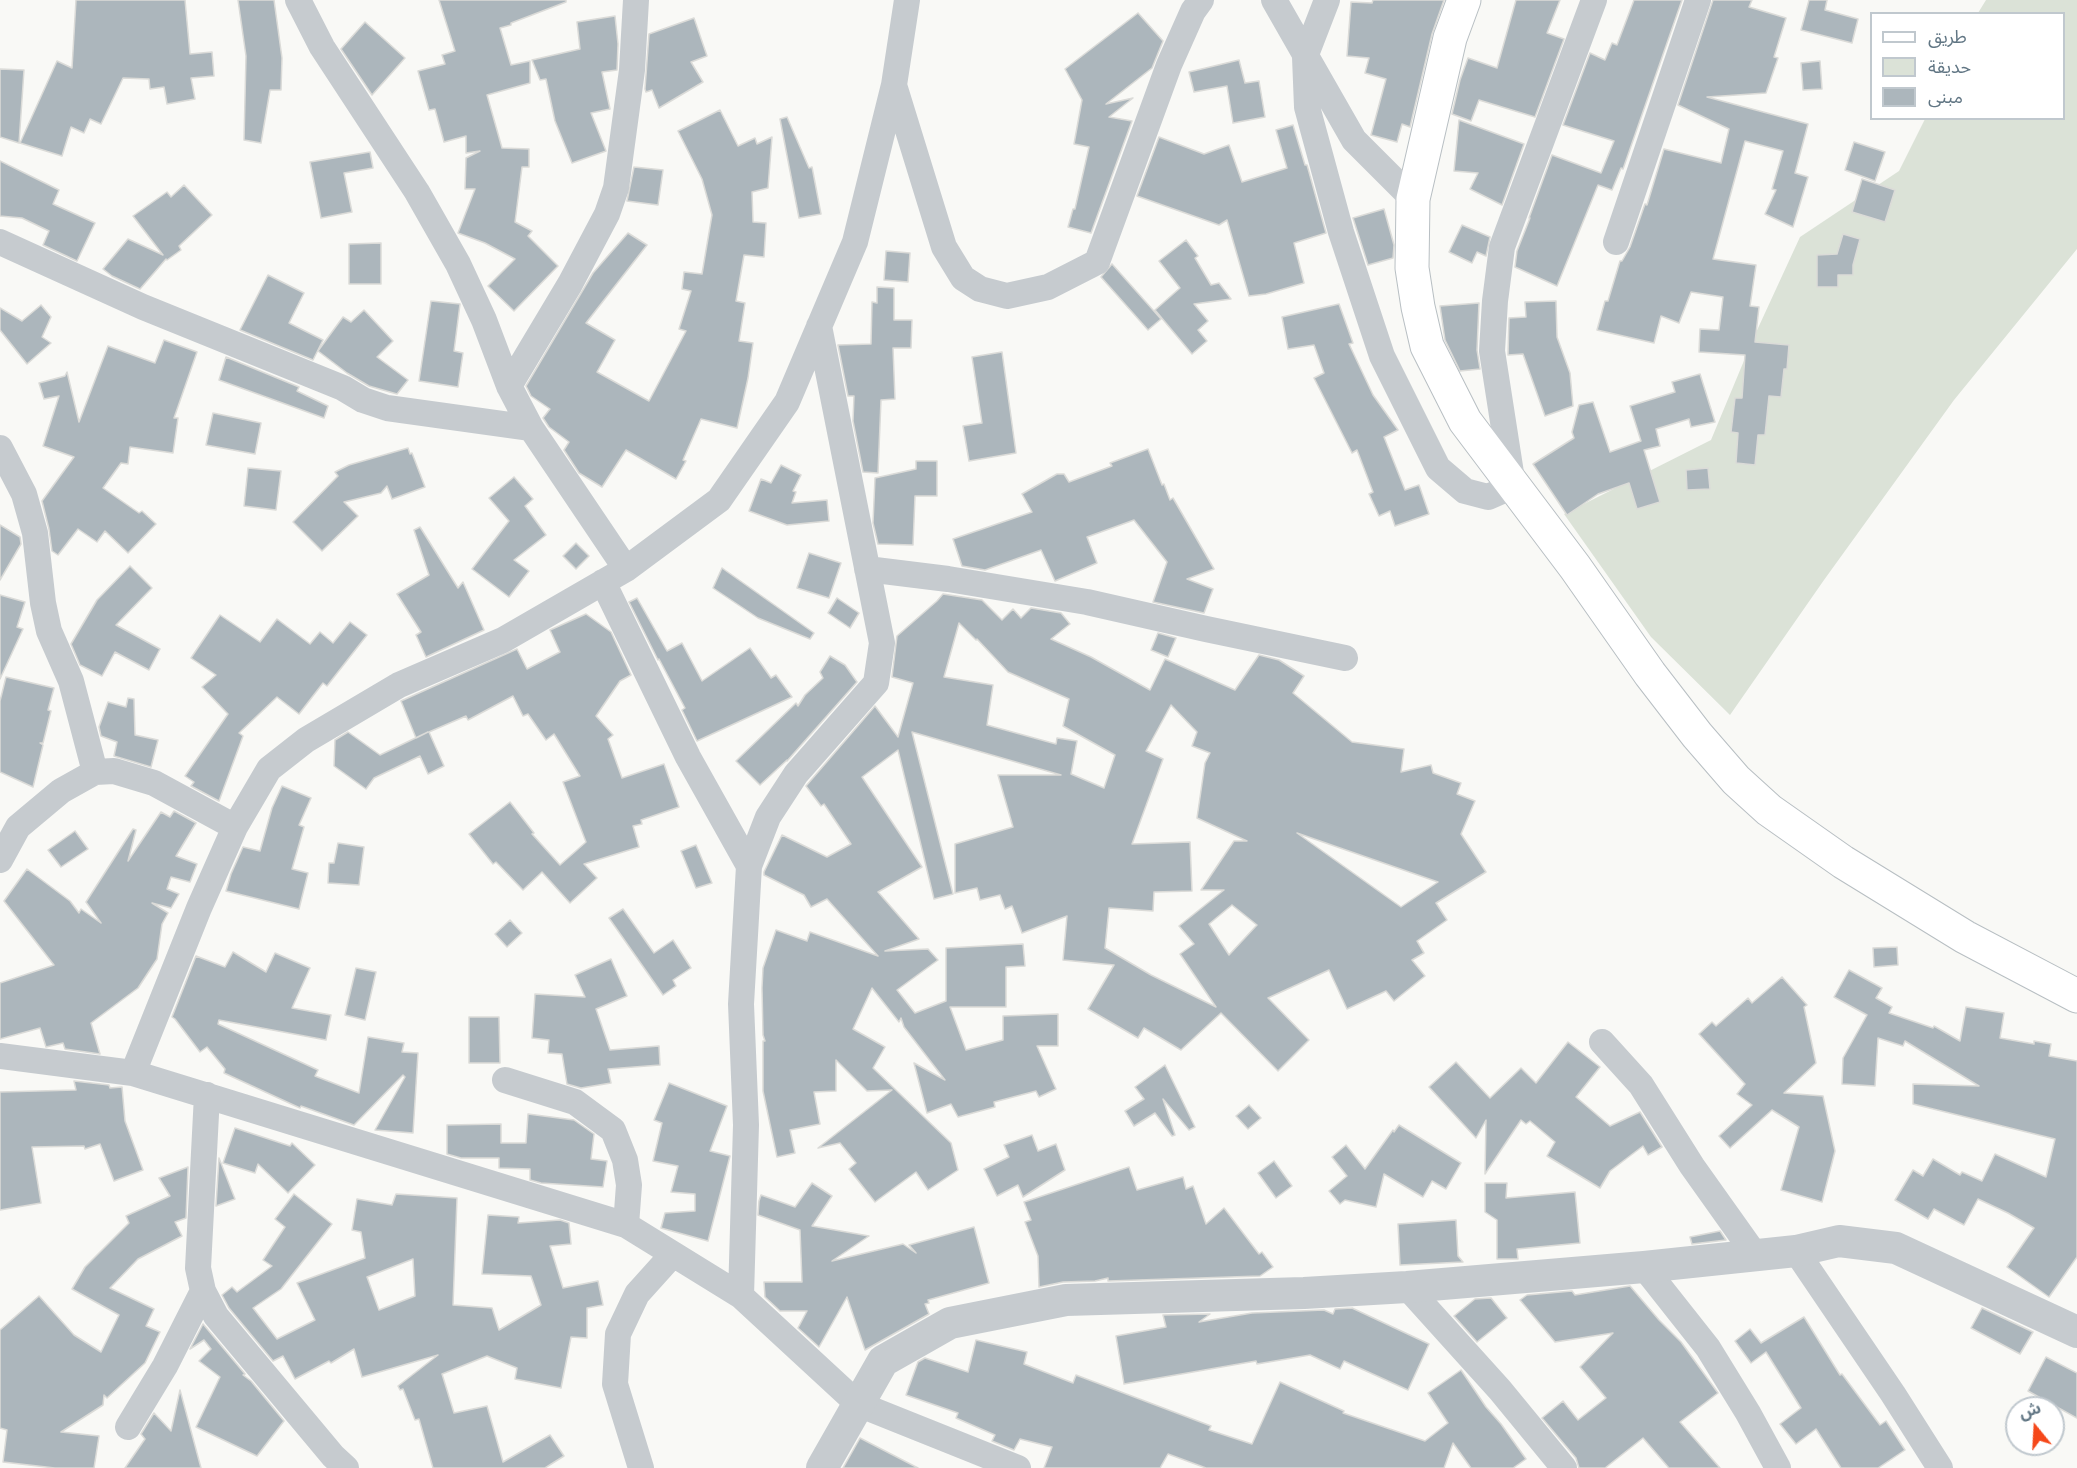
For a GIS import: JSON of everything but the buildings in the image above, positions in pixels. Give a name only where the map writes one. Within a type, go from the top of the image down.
[{"type":"main road","points":[[1464,0],[1450,38],[1413,199],[1412,268],[1427,346],[1465,421],[1575,567],[1650,674],[1697,735],[1736,780],[1769,810],[1826,851],[1886,889],[1965,937],[2069,986]]},
{"type":"street","points":[[298,0],[322,47],[417,192],[458,264],[484,320],[509,386],[531,428],[626,569]]},
{"type":"street","points":[[509,386],[570,284],[607,214],[616,188],[630,82],[636,0]]},
{"type":"street","points":[[132,1073],[235,827],[269,769],[306,740],[399,684],[503,640],[626,569],[719,500],[787,402],[855,242],[894,85],[907,0]]},
{"type":"street","points":[[894,85],[944,247],[963,278],[980,289],[1007,296],[1048,288],[1097,262],[1169,65],[1193,11],[1201,0]]},
{"type":"street","points":[[1274,0],[1354,140],[1413,199]]},
{"type":"street","points":[[1327,0],[1305,57],[1307,107],[1341,232],[1382,356],[1438,468],[1465,491],[1488,497],[1513,486],[1492,351],[1502,247],[1594,0]]},
{"type":"street","points":[[1617,242],[1698,0]]},
{"type":"street","points":[[0,242],[142,307],[343,388],[363,400],[387,408],[531,428]]},
{"type":"street","points":[[741,1296],[746,1125],[741,1004],[749,866],[768,817],[796,774],[876,683],[882,643],[819,326]]},
{"type":"street","points":[[0,448],[24,494],[35,533],[43,603],[49,631],[71,681],[95,772]]},
{"type":"street","points":[[867,569],[948,579],[1087,602],[1345,658]]},
{"type":"street","points":[[603,582],[688,757],[749,866]]},
{"type":"street","points":[[0,860],[18,827],[61,791],[95,772],[114,771],[154,783],[235,827]]},
{"type":"street","points":[[1602,1042],[1641,1085],[1692,1166],[1756,1256]]},
{"type":"street","points":[[0,1056],[132,1073],[626,1225],[741,1296],[858,1404],[1018,1468]]},
{"type":"street","points":[[505,1080],[575,1102],[613,1130],[625,1160],[629,1185],[626,1225]]},
{"type":"street","points":[[207,1095],[198,1268],[202,1291],[216,1316],[333,1456],[346,1468]]},
{"type":"street","points":[[822,1468],[883,1361],[950,1323],[1066,1300],[1304,1293],[1407,1287],[1756,1256],[1796,1251],[1839,1241],[1896,1248],[2077,1332]]},
{"type":"street","points":[[1796,1251],[1940,1468]]},
{"type":"street","points":[[641,1468],[615,1384],[618,1334],[637,1294],[673,1254]]},
{"type":"street","points":[[1644,1267],[1708,1348],[1778,1468]]},
{"type":"street","points":[[1407,1287],[1500,1389],[1564,1468]]},
{"type":"street","points":[[128,1427],[165,1366],[202,1291]]},
{"type":"green space","points":[[1986,0],[2077,0],[2077,249],[1954,400],[1730,715],[1651,637],[1564,514],[1711,440],[1753,339],[1800,237],[1899,171],[1924,120],[2065,120],[2065,12],[1979,12]]}]
